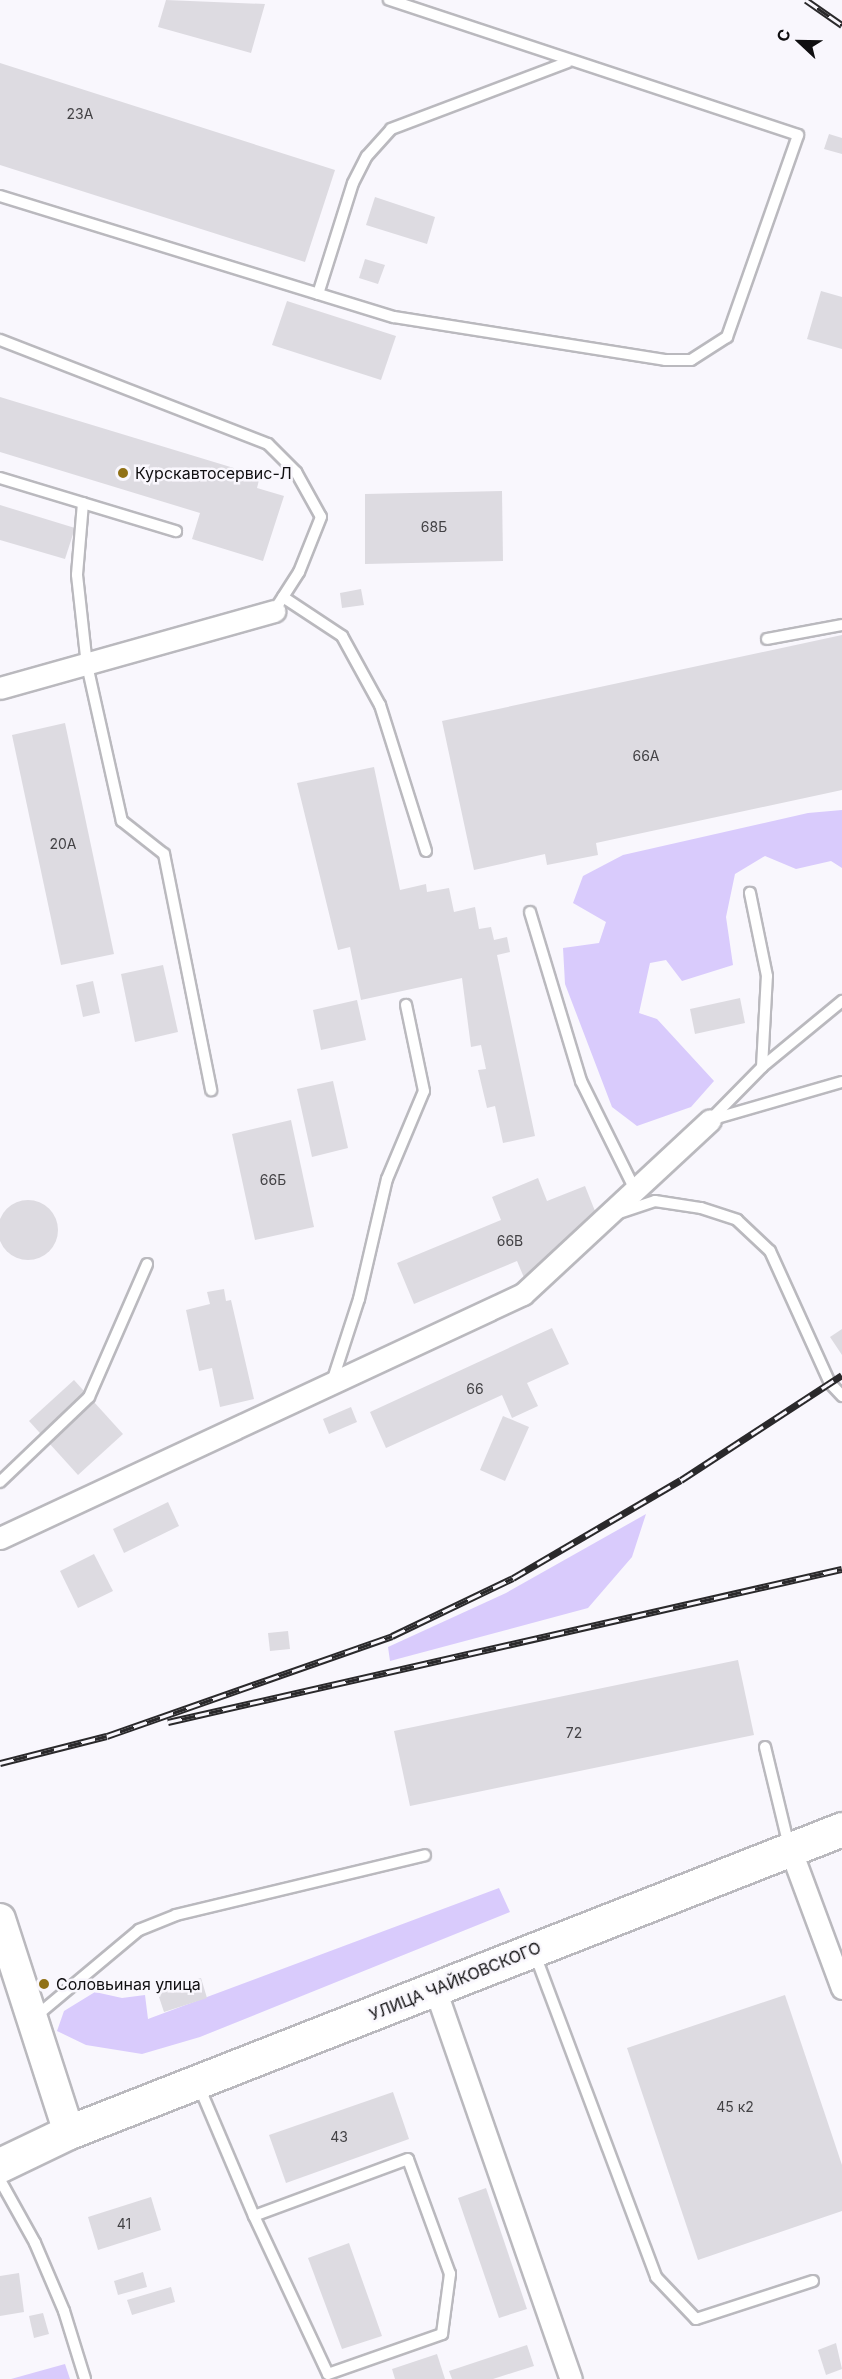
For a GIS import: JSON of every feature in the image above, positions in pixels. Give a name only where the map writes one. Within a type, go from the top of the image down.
[{"type":"main road","name":"УЛИЦА ЧАЙКОВСКОГО","points":[[69,2132],[198,2084],[533,1949],[791,1851],[842,1829]]},
{"type":"main road","points":[[0,1918],[31,2021],[69,2132],[0,2165]]},
{"type":"street","points":[[0,688],[87,665],[279,604]]},
{"type":"street","points":[[0,1538],[331,1386],[523,1294],[710,1120]]},
{"type":"street","points":[[791,1851],[842,1988]]},
{"type":"street","points":[[435,1989],[571,2379]]},
{"type":"lane","points":[[0,196],[394,317],[665,360],[691,360],[727,337],[798,135],[568,62],[388,0]]},
{"type":"lane","points":[[318,294],[353,183],[367,156],[391,129],[568,62]]},
{"type":"lane","points":[[0,340],[268,444],[296,472],[321,517],[279,604],[342,636],[380,705],[426,851]]},
{"type":"lane","points":[[0,478],[176,531]]},
{"type":"lane","points":[[83,503],[77,575],[87,665],[122,821],[164,854],[211,1090]]},
{"type":"lane","points":[[767,639],[842,625]]},
{"type":"lane","points":[[750,893],[767,976],[762,1067]]},
{"type":"lane","points":[[530,912],[581,1081],[635,1190]]},
{"type":"lane","points":[[710,1120],[762,1067],[842,1001]]},
{"type":"lane","points":[[331,1386],[359,1299],[387,1179],[424,1091],[406,1005]]},
{"type":"lane","points":[[710,1120],[842,1082]]},
{"type":"lane","points":[[604,1218],[655,1201],[701,1208],[736,1220],[770,1251],[830,1383],[842,1396]]},
{"type":"lane","points":[[0,1482],[89,1397],[147,1264]]},
{"type":"lane","points":[[765,1747],[771,1785],[791,1851]]},
{"type":"lane","points":[[31,2021],[139,1930],[176,1916],[425,1855]]},
{"type":"lane","points":[[533,1949],[656,2277],[696,2319],[813,2281]]},
{"type":"lane","points":[[198,2084],[255,2216],[328,2374],[442,2334],[450,2274],[408,2159],[255,2216]]},
{"type":"lane","points":[[0,2180],[35,2243],[85,2379]]},
{"type":"shaded area","points":[[842,810],[842,868],[831,861],[796,869],[765,856],[735,874],[726,917],[733,965],[682,981],[666,960],[650,963],[639,1013],[657,1019],[714,1081],[691,1107],[637,1126],[612,1107],[565,984],[563,948],[599,943],[606,922],[573,903],[583,876],[623,855],[808,813]]},
{"type":"shaded area","points":[[646,1514],[632,1557],[588,1608],[390,1661],[388,1647],[506,1593]]},
{"type":"shaded area","points":[[499,1888],[510,1912],[200,2037],[142,2054],[86,2045],[57,2031],[64,2011],[95,1992],[122,1998],[145,1995],[148,2019]]},
{"type":"shaded area","points":[[65,2364],[70,2379],[11,2379]]},
{"type":"building","points":[[166,0],[265,4],[251,53],[158,27]]},
{"type":"building","points":[[0,63],[335,170],[305,262],[0,165]]},
{"type":"building","points":[[829,134],[842,138],[842,154],[824,149]]},
{"type":"building","points":[[375,197],[435,217],[427,244],[366,225]]},
{"type":"building","points":[[365,259],[385,265],[378,284],[359,278]]},
{"type":"building","points":[[821,291],[842,297],[842,349],[807,339]]},
{"type":"building","points":[[287,301],[396,336],[381,380],[272,345]]},
{"type":"building","points":[[0,397],[260,476],[257,488],[284,496],[263,561],[192,539],[200,513],[0,452]]},
{"type":"building","points":[[502,491],[503,561],[365,564],[365,494]]},
{"type":"building","points":[[0,505],[75,528],[65,559],[0,540]]},
{"type":"building","points":[[361,589],[364,605],[342,608],[340,593]]},
{"type":"building","points":[[842,635],[842,790],[596,843],[598,855],[547,865],[545,854],[474,870],[442,721]]},
{"type":"building","points":[[65,723],[114,954],[61,965],[12,735]]},
{"type":"building","points":[[374,767],[400,890],[426,884],[427,892],[449,888],[454,912],[475,907],[479,929],[491,927],[494,940],[507,937],[510,952],[497,955],[535,1136],[503,1143],[495,1106],[487,1108],[478,1070],[486,1069],[481,1045],[471,1047],[462,978],[361,1000],[350,947],[338,950],[297,783]]},
{"type":"building","points":[[163,965],[178,1032],[135,1042],[121,974]]},
{"type":"building","points":[[93,981],[100,1013],[83,1017],[76,985]]},
{"type":"building","points":[[740,998],[745,1023],[695,1034],[690,1009]]},
{"type":"building","points":[[357,1000],[366,1040],[321,1050],[313,1010]]},
{"type":"building","points":[[333,1081],[348,1148],[312,1157],[297,1089]]},
{"type":"building","points":[[291,1120],[314,1227],[255,1240],[232,1134]]},
{"type":"building","points":[[538,1178],[547,1201],[585,1186],[597,1216],[525,1280],[517,1261],[414,1304],[397,1263],[501,1220],[492,1197]]},
{"type":"building","points":[[28,1200],[49,1209],[58,1230],[49,1251],[28,1260],[7,1251],[-2,1230],[7,1209]]},
{"type":"building","points":[[224,1289],[226,1301],[231,1300],[254,1399],[220,1407],[212,1368],[199,1371],[186,1310],[210,1304],[207,1292]]},
{"type":"building","points":[[552,1328],[569,1364],[527,1383],[538,1406],[512,1418],[502,1395],[386,1448],[370,1412]]},
{"type":"building","points":[[842,1329],[842,1355],[830,1337]]},
{"type":"building","points":[[74,1380],[123,1434],[78,1475],[29,1421]]},
{"type":"building","points":[[351,1407],[357,1422],[329,1434],[323,1419]]},
{"type":"building","points":[[503,1416],[529,1427],[505,1481],[480,1470]]},
{"type":"building","points":[[168,1502],[179,1526],[124,1553],[113,1529]]},
{"type":"building","points":[[94,1554],[113,1591],[78,1608],[60,1571]]},
{"type":"building","points":[[288,1631],[290,1649],[270,1651],[268,1633]]},
{"type":"building","points":[[738,1660],[754,1735],[410,1806],[394,1731]]},
{"type":"building","points":[[201,1978],[207,1998],[164,2012],[157,1991]]},
{"type":"building","points":[[785,1995],[842,2165],[842,2211],[698,2260],[627,2048]]},
{"type":"building","points":[[393,2092],[409,2139],[286,2183],[269,2135]]},
{"type":"building","points":[[486,2188],[527,2309],[499,2318],[458,2198]]},
{"type":"building","points":[[151,2197],[161,2230],[98,2250],[88,2217]]},
{"type":"building","points":[[349,2243],[382,2336],[342,2349],[308,2258]]},
{"type":"building","points":[[143,2272],[147,2287],[118,2295],[114,2281]]},
{"type":"building","points":[[19,2273],[24,2312],[0,2316],[0,2276]]},
{"type":"building","points":[[171,2287],[175,2302],[132,2315],[127,2300]]},
{"type":"building","points":[[43,2313],[49,2334],[34,2338],[29,2316]]},
{"type":"building","points":[[836,2343],[842,2369],[826,2375],[818,2350]]},
{"type":"building","points":[[527,2345],[534,2366],[493,2379],[452,2379],[449,2371]]},
{"type":"building","points":[[437,2354],[445,2379],[395,2379],[392,2369]]},
{"type":"railway","points":[[806,0],[842,25]]},
{"type":"railway","points":[[0,1763],[107,1736],[392,1636],[513,1578],[681,1480],[842,1375]]},
{"type":"railway","points":[[168,1722],[842,1569]]},
{"type":"place","name":"Курскавтосервис-Л","points":[[123,473]]},
{"type":"place","name":"Соловьиная улица","points":[[44,1984]]}]
